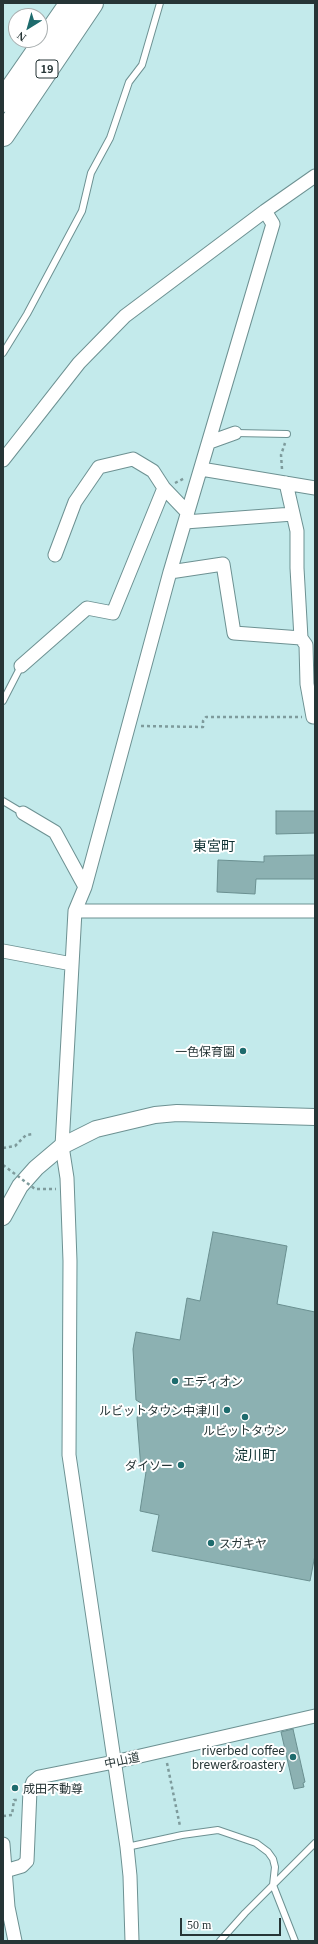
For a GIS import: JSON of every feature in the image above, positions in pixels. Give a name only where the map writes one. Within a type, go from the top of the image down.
[{"type":"highway","name":"19","points":[[3,101],[71,3]]},
{"type":"highway","name":"19","points":[[3,134],[92,3]]},
{"type":"street","points":[[3,460],[79,363],[125,316],[265,211],[315,176]]},
{"type":"street","points":[[132,1941],[130,1876],[127,1846],[69,1455],[70,1262],[67,1178],[62,1146],[75,911],[85,887],[170,572],[210,442],[273,224],[265,211]]},
{"type":"street","points":[[210,442],[236,433]]},
{"type":"street","points":[[55,555],[75,502],[99,467],[133,459],[153,472],[186,517]]},
{"type":"street","points":[[201,468],[315,488]]},
{"type":"street","points":[[284,483],[297,530],[297,568],[301,638],[306,645],[307,684],[313,701],[313,717]]},
{"type":"street","points":[[21,666],[87,608],[113,613],[164,488]]},
{"type":"street","points":[[186,517],[293,514]]},
{"type":"street","points":[[170,572],[223,564],[234,633],[301,638]]},
{"type":"street","points":[[23,813],[55,832],[85,887]]},
{"type":"street","points":[[75,911],[315,911]]},
{"type":"street","points":[[3,951],[72,964]]},
{"type":"street","points":[[3,1218],[20,1186],[36,1168],[62,1146],[96,1129],[155,1115],[177,1113],[315,1117]]},
{"type":"street","name":"中山道","points":[[5,1871],[22,1866],[28,1861],[28,1814],[30,1790],[33,1782],[39,1777],[114,1762],[315,1716]]},
{"type":"street","points":[[3,1844],[8,1906],[15,1941]]},
{"type":"lane","points":[[3,353],[27,314],[82,211],[91,173],[110,138],[129,82],[142,65],[160,3]]},
{"type":"lane","points":[[236,433],[286,434]]},
{"type":"lane","points":[[3,701],[21,666]]},
{"type":"lane","points":[[3,801],[23,813]]},
{"type":"lane","points":[[127,1846],[182,1835],[218,1830],[256,1843],[268,1852],[273,1859],[273,1886],[295,1941]]},
{"type":"lane","points":[[220,1941],[245,1913],[315,1843]]},
{"type":"path","points":[[284,483],[281,456],[286,434]]},
{"type":"path","points":[[129,726],[203,727],[203,721],[206,716],[313,717]]},
{"type":"path","points":[[3,1148],[15,1146],[26,1135],[34,1134]]},
{"type":"path","points":[[3,1165],[35,1189],[60,1189]]},
{"type":"path","points":[[165,1750],[182,1835]]},
{"type":"building","points":[[276,811],[315,811],[315,833],[276,834]]},
{"type":"building","points":[[315,855],[315,879],[256,879],[255,894],[217,892],[218,860],[264,862],[264,856]]},
{"type":"building","name":"ルビットタウン中津川","points":[[213,1232],[287,1246],[277,1304],[315,1312],[315,1555],[310,1581],[152,1551],[159,1515],[140,1511],[146,1472],[141,1469],[137,1418],[141,1403],[136,1400],[133,1349],[136,1332],[180,1340],[187,1298],[200,1301]]},
{"type":"building","name":"riverbed coffee brewer&roastery","points":[[293,1729],[305,1782],[303,1783],[304,1787],[294,1789],[281,1732]]},
{"type":"place","name":"一色保育園","points":[[243,1051]]},
{"type":"place","name":"エディオン","points":[[175,1381]]},
{"type":"place","name":"ルビットタウン中津川","points":[[227,1410]]},
{"type":"place","name":"ルビットタウン","points":[[245,1417]]},
{"type":"place","name":"ダイソー","points":[[181,1465]]},
{"type":"place","name":"スガキヤ","points":[[211,1543]]},
{"type":"place","name":"riverbed coffee brewer&roastery","points":[[293,1757]]},
{"type":"place","name":"成田不動尊","points":[[15,1788]]},
{"type":"district","name":"東宮町","points":[[214,846]]},
{"type":"district","name":"淀川町","points":[[255,1455]]}]
